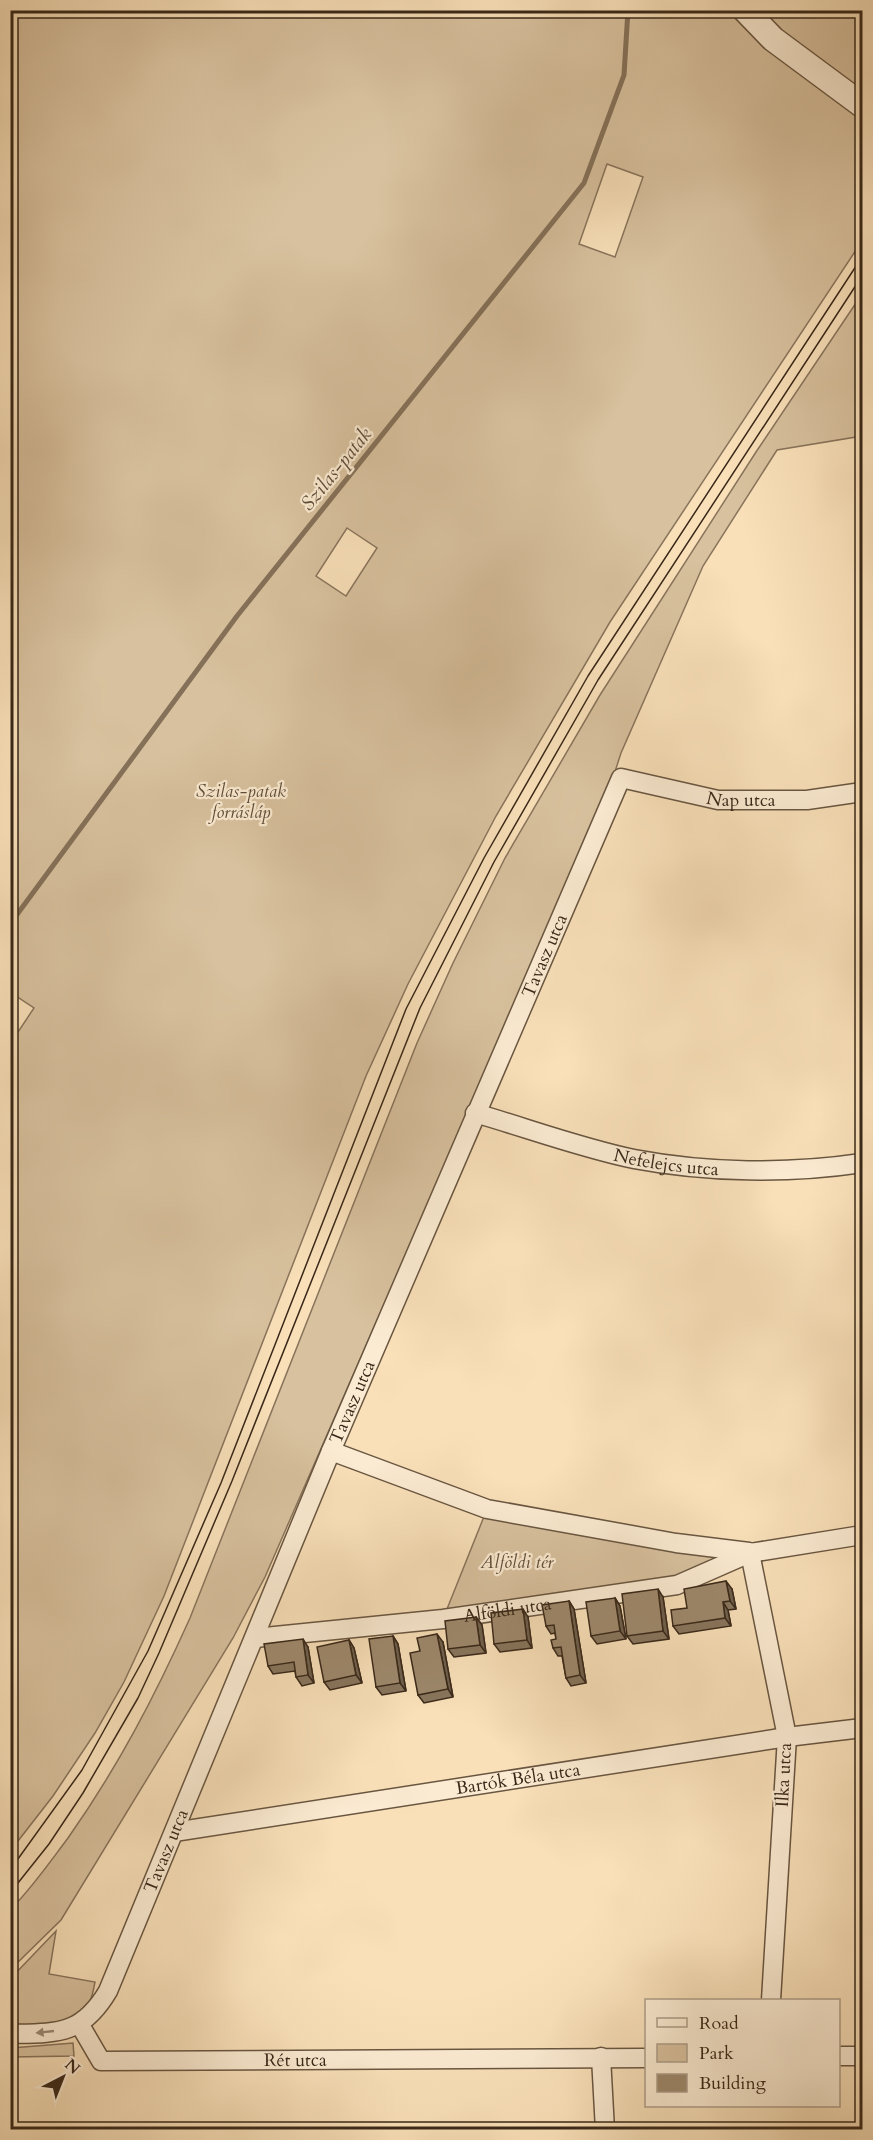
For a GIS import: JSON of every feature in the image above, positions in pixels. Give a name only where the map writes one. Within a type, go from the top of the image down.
[{"type":"street","points":[[745,10],[774,39],[862,105]]},
{"type":"street","name":"Nap utca","points":[[621,778],[718,800],[807,800],[862,792]]},
{"type":"street","name":"Tavasz utca","points":[[80,2025],[91,2016],[108,1991],[331,1451],[621,778]]},
{"type":"street","name":"Nefelejcs utca","points":[[475,1113],[631,1158],[669,1165],[719,1169],[836,1167],[862,1163]]},
{"type":"street","name":"Alföldi utca","points":[[331,1451],[487,1509],[676,1543],[750,1553]]},
{"type":"street","name":"Alföldi utca","points":[[255,1638],[443,1619],[677,1586],[750,1553],[862,1535]]},
{"type":"street","name":"Ilka utca","points":[[750,1553],[787,1737],[771,1999]]},
{"type":"street","name":"Bartók Béla utca","points":[[174,1832],[787,1737],[862,1728]]},
{"type":"street","points":[[10,2034],[48,2033],[80,2025]]},
{"type":"street","name":"Rét utca","points":[[80,2025],[100,2061],[645,2058]]},
{"type":"street","points":[[840,2056],[862,2056]]},
{"type":"street","points":[[602,2057],[605,2130]]},
{"type":"green space","name":"Szilas-patak forrásláp","points":[[11,11],[862,11],[862,241],[610,622],[496,816],[408,984],[366,1076],[164,1596],[124,1682],[95,1733],[53,1796],[11,1850],[10,1044],[34,1008],[10,992]],"holes":[[[607,164],[643,177],[615,257],[579,244]],[[347,528],[377,548],[346,596],[316,576]]]},
{"type":"green space","points":[[862,294],[862,436],[777,450],[703,566],[621,753],[611,784],[265,1577],[233,1638],[61,1920],[11,1969],[11,1909],[34,1884],[103,1785],[135,1731],[177,1647],[417,1043],[453,963],[505,858],[600,695],[756,452]]},
{"type":"green space","name":"Alföldi tér","points":[[487,1509],[750,1553],[677,1585],[443,1619]]},
{"type":"green space","points":[[56,1931],[49,1974],[95,1982],[90,2002],[82,2013],[67,2021],[38,2026],[11,2026],[11,1978]]},
{"type":"green space","points":[[73,2043],[74,2056],[11,2057],[11,2048]]},
{"type":"building","points":[[726,1581],[730,1601],[723,1602],[725,1618],[673,1626],[671,1610],[687,1608],[684,1589]]},
{"type":"building","points":[[658,1589],[663,1631],[627,1636],[622,1594]]},
{"type":"building","points":[[615,1598],[620,1631],[591,1636],[586,1602]]},
{"type":"building","points":[[569,1601],[580,1675],[566,1678],[561,1647],[553,1648],[551,1640],[556,1639],[554,1625],[546,1626],[542,1605]]},
{"type":"building","points":[[523,1609],[527,1640],[494,1644],[491,1613]]},
{"type":"building","points":[[476,1617],[480,1645],[448,1649],[445,1621]]},
{"type":"building","points":[[437,1634],[448,1689],[418,1695],[410,1653],[420,1651],[417,1638]]},
{"type":"building","points":[[393,1636],[400,1683],[376,1687],[369,1639]]},
{"type":"building","points":[[303,1639],[308,1675],[296,1677],[294,1662],[268,1666],[264,1644]]},
{"type":"building","points":[[349,1640],[356,1675],[324,1682],[317,1647]]},
{"type":"waterway","name":"Szilas-patak","points":[[10,924],[237,616],[584,183],[624,75],[628,10]]},
{"type":"tram line","points":[[10,1870],[82,1770],[148,1651],[221,1483],[406,1009],[484,858],[588,676],[862,257]]},
{"type":"tram line","points":[[10,1893],[49,1844],[83,1793],[138,1698],[232,1481],[420,1008],[494,862],[598,680],[862,276]]}]
